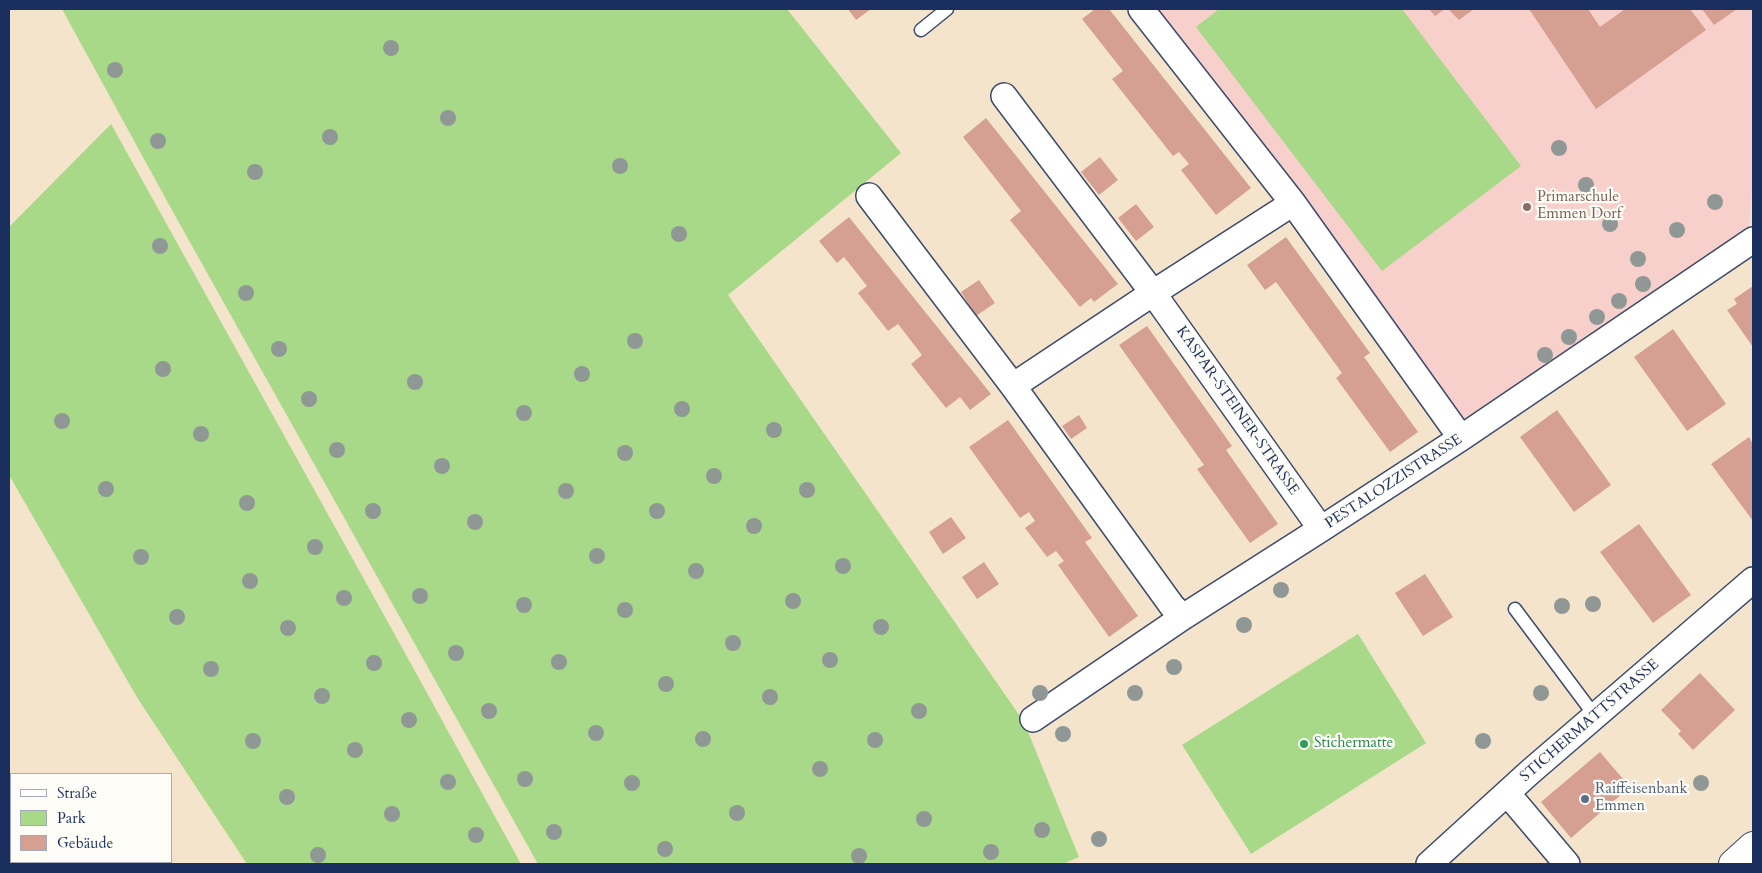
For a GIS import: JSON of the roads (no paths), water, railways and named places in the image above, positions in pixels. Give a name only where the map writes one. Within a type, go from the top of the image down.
[{"type":"main road","points":[[1733,864],[1753,846]]},
{"type":"street","points":[[1141,9],[1293,203],[1461,438]]},
{"type":"street","name":"KASPAR-STEINER-STRASSE","points":[[1004,96],[1153,293],[1321,530]]},
{"type":"street","points":[[869,196],[1013,386],[1172,606],[1183,616]]},
{"type":"street","points":[[1013,386],[1293,203]]},
{"type":"street","name":"PESTALOZZISTRASSE","points":[[1032,719],[1183,616],[1321,530],[1461,438],[1753,240]]},
{"type":"street","name":"STICHERMATTSTRASSE","points":[[1429,864],[1507,793],[1753,580]]},
{"type":"street","points":[[1507,793],[1567,864]]},
{"type":"lane","points":[[921,30],[947,9]]},
{"type":"lane","points":[[1515,609],[1595,716]]},
{"type":"place","name":"Primarschule Emmen Dorf","points":[[1527,207]]},
{"type":"place","name":"Stichermatte","points":[[1304,744]]},
{"type":"place","name":"Raiffeisenbank Emmen","points":[[1585,799]]}]
